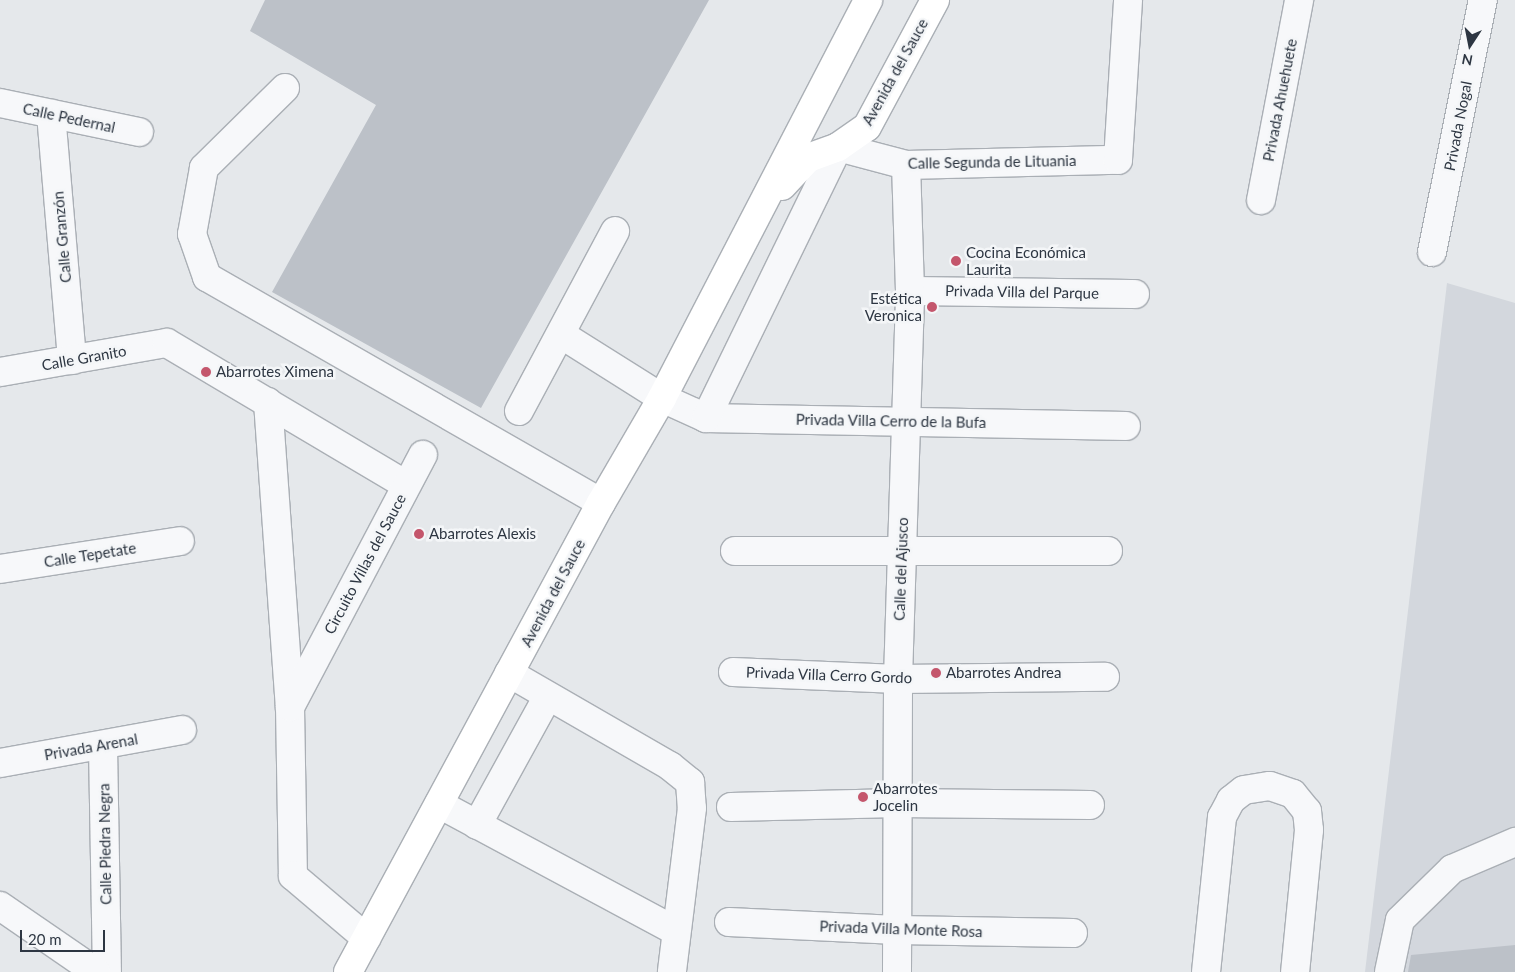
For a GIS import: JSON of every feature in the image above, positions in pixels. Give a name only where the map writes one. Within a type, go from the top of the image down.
[{"type":"main road","name":"Avenida del Sauce","points":[[348,972],[601,503],[662,398],[868,0]]},
{"type":"main road","name":"Avenida del Sauce","points":[[758,213],[808,158],[838,147],[867,128],[934,0]]},
{"type":"street","name":"Calle Segunda de Lituania","points":[[838,147],[906,165],[1118,160],[1128,0]]},
{"type":"street","name":"Privada Ahuehuete","points":[[1261,200],[1299,0]]},
{"type":"street","name":"Privada Nogal","points":[[1432,252],[1483,0]]},
{"type":"street","points":[[285,88],[204,168],[192,234],[207,277],[601,503]]},
{"type":"street","name":"Calle Pedernal","points":[[0,103],[139,132]]},
{"type":"street","name":"Calle Granzón","points":[[51,114],[72,360]]},
{"type":"street","points":[[706,418],[838,147]]},
{"type":"street","name":"Calle del Ajusco","points":[[897,972],[898,679],[910,291],[906,165]]},
{"type":"street","points":[[519,411],[562,335],[615,231]]},
{"type":"street","name":"Privada Villa del Parque","points":[[910,291],[1135,294]]},
{"type":"street","name":"Privada Villa Cerro de la Bufa","points":[[562,335],[662,398],[706,418],[1126,426]]},
{"type":"street","name":"Calle Granito","points":[[0,372],[167,343]]},
{"type":"street","name":"Circuito Villas del Sauce","points":[[167,343],[406,485],[290,707]]},
{"type":"street","name":"Circuito Villas del Sauce","points":[[268,402],[290,707],[294,876],[366,938]]},
{"type":"street","points":[[406,485],[423,455]]},
{"type":"street","name":"Calle Tepetate","points":[[0,569],[180,540]]},
{"type":"street","points":[[735,551],[902,553],[1108,551]]},
{"type":"street","name":"Privada Villa Cerro Gordo","points":[[733,672],[898,679],[1105,677]]},
{"type":"street","points":[[510,673],[670,766],[690,782],[692,808],[672,972]]},
{"type":"street","points":[[477,825],[548,696]]},
{"type":"street","name":"Privada Arenal","points":[[0,762],[103,746],[182,730]]},
{"type":"street","name":"Calle Piedra Negra","points":[[103,746],[107,972]]},
{"type":"street","points":[[1206,972],[1222,817],[1231,800],[1244,790],[1270,786],[1294,794],[1307,810],[1309,830],[1295,972]]},
{"type":"street","points":[[730,807],[898,803],[1090,805]]},
{"type":"street","points":[[439,804],[676,931]]},
{"type":"street","points":[[1389,972],[1400,920],[1452,868],[1515,842]]},
{"type":"street","points":[[0,906],[96,972]]},
{"type":"street","name":"Privada Villa Monte Rosa","points":[[729,922],[897,930],[1073,933]]},
{"type":"shaded area","points":[[1447,283],[1515,303],[1515,972],[1365,972]]},
{"type":"building","points":[[265,0],[709,0],[481,408],[272,292],[376,105],[250,31]]},
{"type":"building","points":[[1515,945],[1515,972],[1408,972],[1411,955]]},
{"type":"place","name":"Cocina Económica Laurita","points":[[956,261]]},
{"type":"place","name":"Estética Veronica","points":[[932,307]]},
{"type":"place","name":"Abarrotes Ximena","points":[[206,372]]},
{"type":"place","name":"Abarrotes Alexis","points":[[419,534]]},
{"type":"place","name":"Abarrotes Andrea","points":[[936,673]]},
{"type":"place","name":"Abarrotes Jocelin","points":[[863,797]]}]
